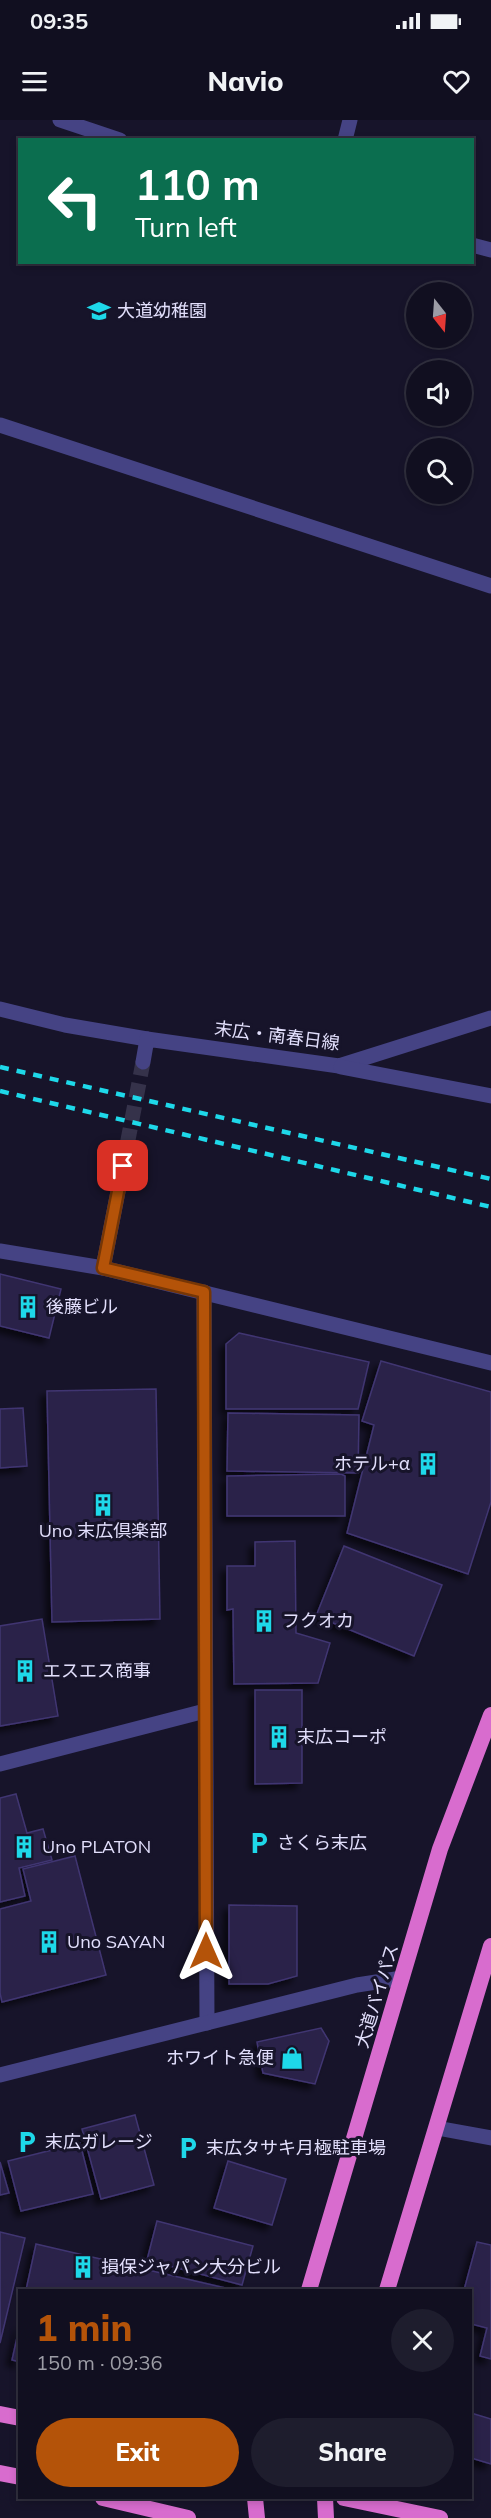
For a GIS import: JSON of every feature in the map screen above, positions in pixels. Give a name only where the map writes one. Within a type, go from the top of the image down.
[{"type":"highway","name":"大道バイパス","points":[[309,2289],[440,1849],[491,1715]]},
{"type":"highway","points":[[387,2289],[491,1946]]},
{"type":"highway","points":[[0,2414],[18,2418]]},
{"type":"highway","points":[[0,2472],[18,2476]]},
{"type":"highway","points":[[108,2499],[188,2518]]},
{"type":"highway","points":[[255,2499],[257,2518]]},
{"type":"highway","points":[[325,2499],[326,2518]]},
{"type":"highway","points":[[349,2499],[440,2518]]},
{"type":"street","points":[[60,120],[114,138]]},
{"type":"street","points":[[346,138],[351,120]]},
{"type":"street","points":[[474,246],[491,250]]},
{"type":"street","points":[[0,425],[491,586]]},
{"type":"street","name":"末広・南春日線","points":[[0,1009],[65,1025],[147,1039],[339,1066],[491,1018]]},
{"type":"street","points":[[143,1062],[147,1039]]},
{"type":"street","points":[[339,1066],[491,1096]]},
{"type":"street","points":[[103,1268],[123,1166]]},
{"type":"street","points":[[0,1251],[103,1268],[491,1363]]},
{"type":"street","points":[[204,1292],[207,2023]]},
{"type":"street","points":[[0,1764],[205,1711]]},
{"type":"street","points":[[0,2075],[357,1985],[402,1978]]},
{"type":"street","points":[[437,2128],[491,2138]]},
{"type":"building","name":"後藤ビル","points":[[0,1274],[61,1289],[49,1338],[0,1326]]},
{"type":"building","points":[[239,1333],[369,1362],[358,1409],[226,1409],[226,1344]]},
{"type":"building","name":"ホテル+α","points":[[381,1361],[491,1392],[491,1502],[468,1574],[347,1533],[374,1425],[362,1421]]},
{"type":"building","name":"Uno 末広倶楽部","points":[[156,1389],[160,1619],[52,1622],[47,1391]]},
{"type":"building","points":[[23,1408],[27,1466],[0,1468],[0,1409]]},
{"type":"building","points":[[228,1413],[359,1415],[358,1473],[227,1471]]},
{"type":"building","points":[[341,1474],[345,1476],[345,1516],[227,1516],[227,1476]]},
{"type":"building","name":"フクオカ","points":[[295,1541],[296,1633],[330,1643],[318,1683],[234,1684],[233,1609],[227,1610],[227,1566],[255,1566],[255,1542]]},
{"type":"building","points":[[344,1546],[442,1585],[414,1656],[316,1616]]},
{"type":"building","name":"エスエス商事","points":[[42,1619],[58,1716],[0,1726],[0,1626]]},
{"type":"building","name":"末広コーポ","points":[[255,1690],[302,1690],[302,1783],[255,1784]]},
{"type":"building","name":"Uno PLATON","points":[[16,1794],[27,1833],[43,1829],[52,1860],[19,1868],[25,1896],[0,1902],[0,1798]]},
{"type":"building","name":"Uno SAYAN","points":[[75,1856],[106,1975],[2,2002],[0,1993],[0,1909],[31,1901],[23,1869]]},
{"type":"building","points":[[229,1905],[297,1906],[297,1976],[268,1984],[229,1984]]},
{"type":"building","name":"ホワイト急便","points":[[321,2028],[329,2041],[315,2084],[263,2073],[257,2042]]},
{"type":"building","points":[[135,2115],[154,2185],[101,2199],[82,2129]]},
{"type":"building","points":[[80,2143],[93,2194],[21,2211],[8,2161]]},
{"type":"building","points":[[228,2161],[286,2179],[272,2225],[214,2208]]},
{"type":"building","points":[[0,2162],[9,2193],[0,2195]]},
{"type":"building","points":[[157,2221],[253,2246],[242,2285],[147,2260]]},
{"type":"building","points":[[0,2232],[25,2238],[0,2343]]},
{"type":"building","points":[[477,2242],[491,2245],[491,2359],[480,2356],[487,2328],[472,2324],[472,2289],[464,2289]]},
{"type":"building","name":"損保ジャパン大分ビル","points":[[36,2244],[230,2289],[26,2289]]},
{"type":"building","points":[[18,2333],[18,2362],[12,2360]]},
{"type":"building","points":[[472,2413],[491,2419],[491,2464],[472,2458]]},
{"type":"tunnel","points":[[123,1166],[143,1062]]},
{"type":"railway","points":[[0,1067],[491,1179]]},
{"type":"railway","points":[[0,1091],[491,1207]]},
{"type":"place","name":"大道幼稚園","points":[[99,311]]},
{"type":"place","name":"後藤ビル","points":[[28,1307]]},
{"type":"place","name":"ホテル+α","points":[[428,1464]]},
{"type":"place","name":"Uno 末広倶楽部","points":[[103,1505]]},
{"type":"place","name":"フクオカ","points":[[264,1621]]},
{"type":"place","name":"エスエス商事","points":[[25,1671]]},
{"type":"place","name":"末広コーポ","points":[[279,1737]]},
{"type":"place","name":"さくら末広","points":[[259,1843]]},
{"type":"place","name":"Uno PLATON","points":[[24,1847]]},
{"type":"place","name":"Uno SAYAN","points":[[49,1942]]},
{"type":"place","name":"ホワイト急便","points":[[292,2058]]},
{"type":"place","name":"末広ガレージ","points":[[27,2142]]},
{"type":"place","name":"末広タサキ月極駐車場","points":[[188,2148]]},
{"type":"place","name":"損保ジャパン大分ビル","points":[[83,2267]]},
{"type":"route","points":[[123,1166],[103,1268],[204,1292],[206,1951]]}]
